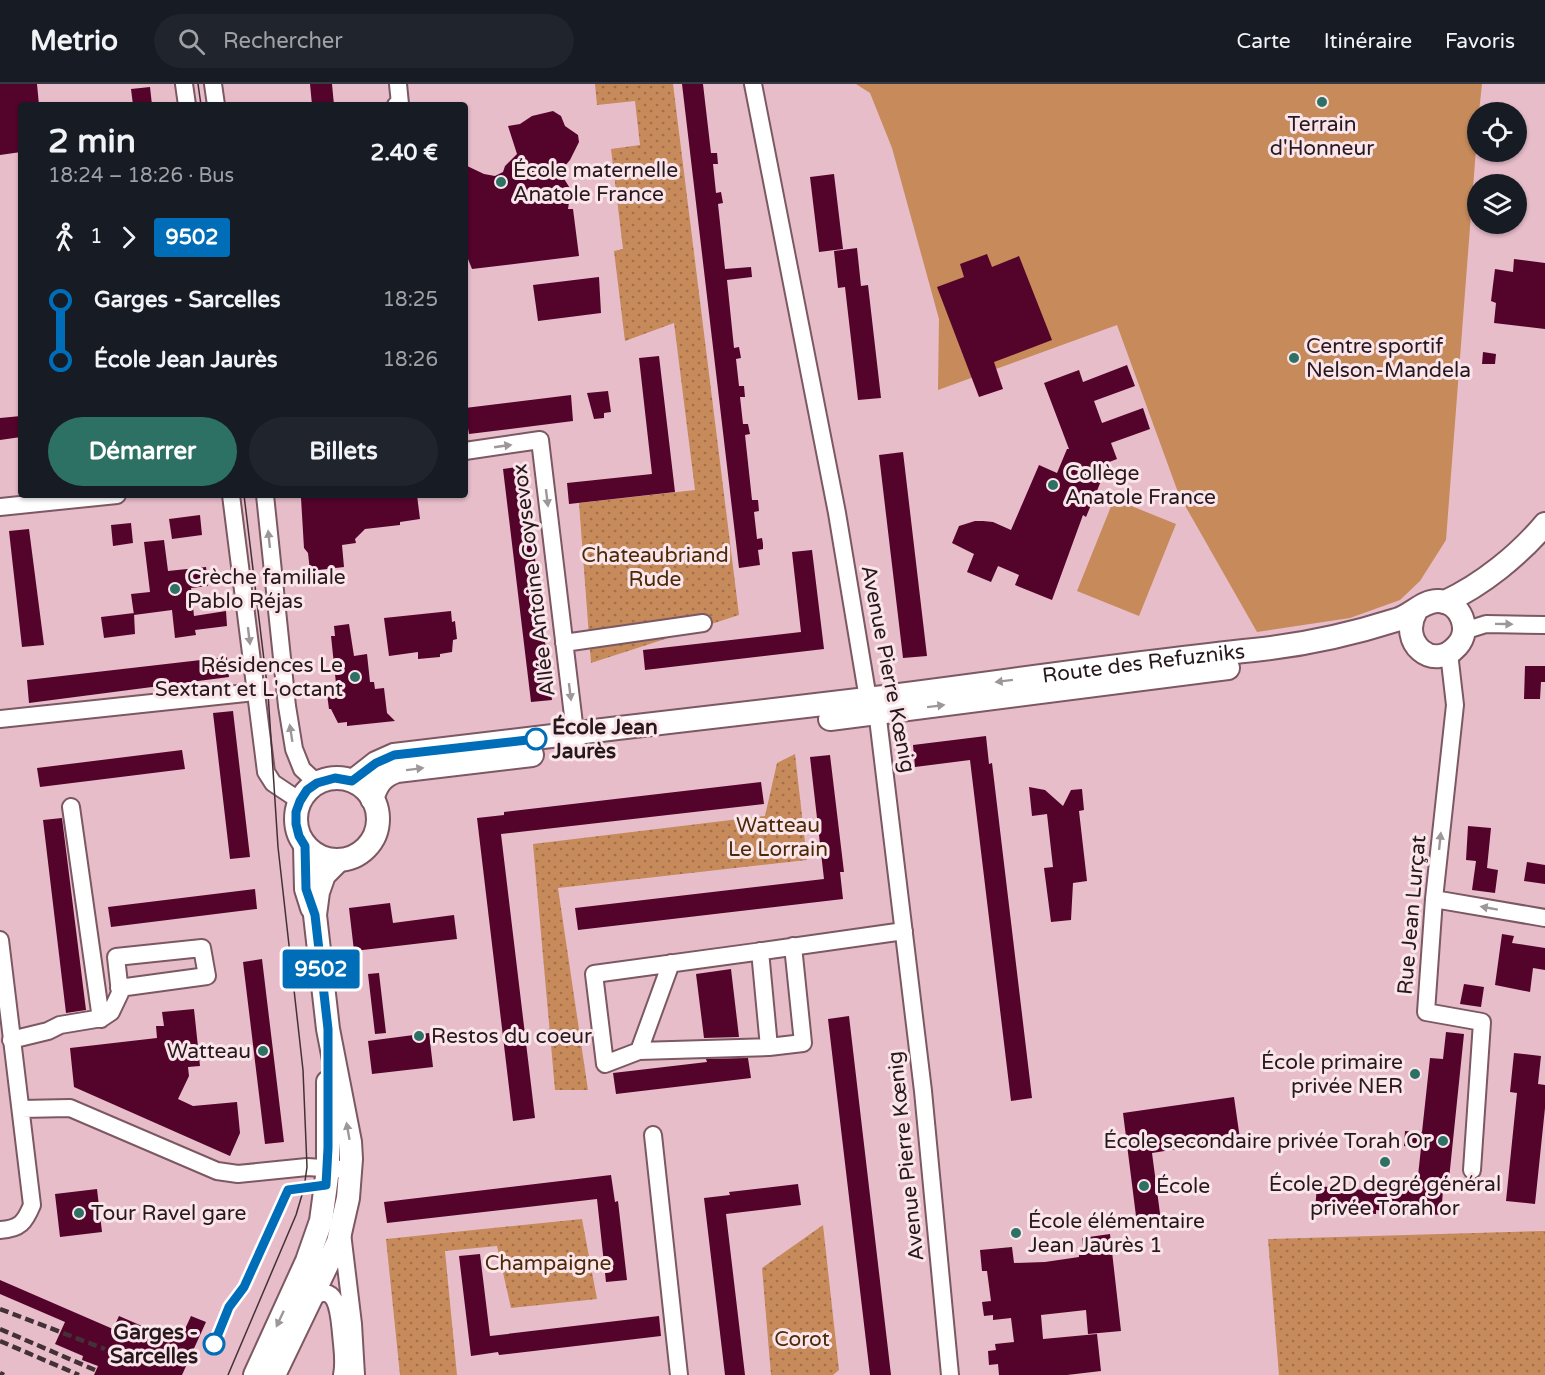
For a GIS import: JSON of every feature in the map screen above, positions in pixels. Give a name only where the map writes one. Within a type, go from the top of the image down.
[{"type":"main road","points":[[1545,524],[1521,548],[1470,589],[1445,602],[1429,602],[1416,611],[1411,623],[1413,642],[1424,653],[1432,656],[1449,653],[1461,642],[1463,625],[1471,606],[1488,587],[1545,540]]},
{"type":"main road","points":[[1445,602],[1454,607],[1463,625]]},
{"type":"main road","name":"Route des Refuzniks","points":[[873,706],[1309,643],[1393,621],[1416,611]]},
{"type":"main road","name":"Route des Refuzniks","points":[[873,706],[1285,661],[1352,649],[1382,639],[1413,642]]},
{"type":"main road","points":[[372,799],[375,789],[384,776],[397,771],[576,742],[873,706]]},
{"type":"main road","points":[[352,781],[376,763],[394,755],[576,742]]},
{"type":"main road","points":[[315,915],[318,892],[324,875],[338,861],[356,855],[370,843],[376,831],[378,819],[367,791],[352,781],[335,778],[317,783],[307,790],[296,812],[296,824],[305,846],[325,859],[338,861]]},
{"type":"main road","points":[[305,846],[306,889],[315,915],[328,1029],[350,1142],[351,1170],[347,1206],[313,1246],[314,1286]]},
{"type":"main road","points":[[266,1370],[338,1242],[331,1226],[328,1168],[328,1029]]},
{"type":"street","points":[[184,84],[187,102]]},
{"type":"street","points":[[213,84],[216,102]]},
{"type":"street","points":[[398,84],[400,102]]},
{"type":"street","name":"Avenue Pierre Kœnig","points":[[753,84],[873,706],[923,1091],[950,1375]]},
{"type":"street","name":"Allée Antoine Coysevox","points":[[468,451],[540,440],[576,742]]},
{"type":"street","points":[[0,507],[88,498]]},
{"type":"street","points":[[231,498],[266,772],[273,783],[300,801]]},
{"type":"street","points":[[265,498],[287,706],[294,749],[302,769],[317,783]]},
{"type":"street","points":[[564,643],[704,623]]},
{"type":"street","points":[[1463,625],[1545,625]]},
{"type":"street","name":"Rue Jean Lurçat","points":[[1449,653],[1455,705],[1434,899],[1426,1012],[1482,1022],[1472,1170]]},
{"type":"street","points":[[0,719],[256,692]]},
{"type":"street","points":[[71,807],[100,1019]]},
{"type":"street","points":[[1434,899],[1545,918]]},
{"type":"street","points":[[794,946],[802,1043],[769,1047],[639,1051],[605,1064],[594,974],[670,963],[760,951],[794,946],[904,931]]},
{"type":"street","points":[[0,940],[32,1205],[25,1220],[6,1230]]},
{"type":"street","points":[[11,1040],[60,1025],[100,1019],[111,1012],[120,993],[116,957],[202,948],[207,976],[120,988]]},
{"type":"street","points":[[760,951],[769,1047]]},
{"type":"street","points":[[639,1051],[670,963]]},
{"type":"street","points":[[21,1109],[70,1108],[217,1171],[238,1174],[292,1168],[351,1170]]},
{"type":"street","points":[[653,1135],[679,1375]]},
{"type":"street","points":[[328,1168],[338,1183],[347,1206]]},
{"type":"street","points":[[331,1226],[350,1296],[356,1375]]},
{"type":"street","points":[[342,1375],[344,1367],[339,1315],[335,1300],[314,1286],[338,1274],[345,1282],[350,1296]]},
{"type":"green space","name":"Chateaubriand Rude","points":[[595,84],[673,84],[739,615],[591,663],[579,503],[695,490],[674,323],[625,341],[614,251],[623,249],[611,149],[640,145],[635,101],[597,105]]},
{"type":"green space","name":"Centre sportif Nelson-Mandela","points":[[856,84],[1482,84],[1480,102],[1467,102],[1467,162],[1475,162],[1474,174],[1467,174],[1467,234],[1469,234],[1446,540],[1420,581],[1400,600],[1350,618],[1257,632],[1179,495],[1117,325],[938,390],[939,319],[892,148],[870,93]]},
{"type":"green space","points":[[1114,499],[1176,524],[1139,616],[1077,591]]},
{"type":"green space","name":"Watteau Le Lorrain","points":[[795,754],[807,860],[558,888],[588,1090],[555,1090],[533,844],[765,816],[777,763]]},
{"type":"green space","name":"Champaigne","points":[[582,1219],[597,1299],[511,1308],[497,1246],[445,1251],[457,1375],[400,1375],[386,1239]]},
{"type":"green space","name":"Corot","points":[[823,1225],[839,1370],[833,1375],[771,1375],[762,1268]]},
{"type":"green space","points":[[1545,1231],[1545,1375],[1279,1375],[1268,1239]]},
{"type":"building","points":[[0,84],[37,84],[39,102],[18,102],[18,152],[0,155]]},
{"type":"building","points":[[310,84],[332,84],[334,102],[312,102]]},
{"type":"building","points":[[682,84],[703,84],[711,153],[717,153],[718,164],[713,164],[716,193],[721,192],[723,203],[718,204],[725,269],[751,267],[752,277],[727,280],[734,348],[739,347],[741,358],[736,359],[739,386],[744,386],[745,397],[740,397],[743,424],[748,424],[750,434],[745,435],[752,500],[758,500],[759,511],[754,512],[757,539],[762,538],[763,544],[763,549],[758,550],[760,565],[739,568]]},
{"type":"building","points":[[150,87],[152,102],[133,102],[131,89]]},
{"type":"building","points":[[553,111],[561,116],[565,126],[578,135],[579,142],[564,167],[563,177],[571,190],[568,209],[573,209],[579,256],[472,269],[468,259],[468,166],[495,176],[503,172],[505,166],[517,154],[508,126],[520,124],[532,116]]},
{"type":"building","points":[[834,174],[843,249],[819,252],[810,177]]},
{"type":"building","points":[[857,248],[861,286],[868,285],[881,398],[858,400],[845,287],[838,288],[834,251]]},
{"type":"building","points":[[987,254],[992,267],[1019,256],[1052,340],[994,362],[1003,389],[979,397],[937,287],[964,277],[960,264]]},
{"type":"building","points":[[1514,259],[1545,263],[1545,329],[1494,323],[1496,303],[1491,301],[1495,269],[1513,272]]},
{"type":"building","points":[[599,277],[601,313],[538,321],[533,285]]},
{"type":"building","points":[[1483,352],[1496,354],[1495,364],[1482,364]]},
{"type":"building","points":[[659,356],[675,492],[569,504],[567,483],[652,474],[639,358]]},
{"type":"building","points":[[1127,365],[1135,386],[1094,401],[1102,423],[1143,408],[1150,429],[1111,443],[1117,459],[1104,464],[1104,477],[1086,517],[1083,515],[1052,600],[1015,585],[1019,575],[998,566],[991,582],[967,572],[974,554],[952,543],[959,526],[983,521],[993,522],[1011,530],[1039,465],[1057,473],[1069,449],[1044,383],[1079,370],[1083,382]]},
{"type":"building","points":[[608,391],[611,412],[604,413],[604,418],[594,419],[587,393]]},
{"type":"building","points":[[571,395],[573,421],[469,434],[468,408]]},
{"type":"building","points":[[18,416],[18,437],[0,440],[0,418]]},
{"type":"building","points":[[903,452],[927,656],[903,658],[879,455]]},
{"type":"building","points":[[524,466],[552,700],[531,702],[503,469]]},
{"type":"building","points":[[301,498],[417,498],[420,519],[400,522],[400,525],[365,529],[355,539],[356,543],[342,545],[344,567],[310,571],[308,553],[304,548]]},
{"type":"building","points":[[200,515],[202,535],[172,539],[169,519]]},
{"type":"building","points":[[131,523],[133,543],[113,546],[111,525]]},
{"type":"building","points":[[29,529],[44,645],[22,647],[9,531]]},
{"type":"building","name":"Crèche familiale Pablo Réjas","points":[[164,540],[168,571],[206,567],[208,586],[191,588],[194,616],[226,611],[227,626],[195,630],[196,635],[175,638],[172,610],[134,615],[131,594],[150,592],[144,542]]},
{"type":"building","points":[[812,550],[824,649],[645,670],[643,650],[801,632],[792,552]]},
{"type":"building","points":[[451,611],[452,622],[455,621],[457,639],[453,640],[452,652],[440,654],[440,657],[418,659],[418,652],[389,656],[384,618]]},
{"type":"building","points":[[134,613],[135,634],[104,638],[101,617]]},
{"type":"building","name":"Résidences Le Sextant et L'octant","points":[[349,624],[354,656],[367,654],[370,682],[374,682],[375,689],[384,688],[387,713],[395,721],[347,726],[347,722],[338,723],[329,709],[327,694],[337,693],[331,636],[335,636],[334,626]]},
{"type":"building","points":[[227,657],[229,677],[29,703],[27,680]]},
{"type":"building","points":[[1525,666],[1545,666],[1545,682],[1541,682],[1540,699],[1524,699]]},
{"type":"building","points":[[233,711],[250,857],[230,859],[213,713]]},
{"type":"building","points":[[986,736],[989,764],[992,763],[1032,1098],[1011,1101],[970,760],[915,767],[913,745]]},
{"type":"building","points":[[182,750],[185,769],[40,787],[37,768]]},
{"type":"building","points":[[830,755],[844,872],[840,872],[843,899],[578,930],[575,908],[824,879],[810,757]]},
{"type":"building","points":[[761,782],[764,804],[501,834],[535,1118],[513,1121],[477,818],[504,815],[504,812]]},
{"type":"building","points":[[1029,787],[1045,790],[1063,806],[1071,790],[1082,789],[1084,810],[1079,811],[1087,881],[1073,883],[1071,920],[1051,922],[1044,868],[1053,867],[1047,814],[1032,816]]},
{"type":"building","points":[[62,818],[86,1010],[66,1013],[43,820]]},
{"type":"building","points":[[1468,826],[1491,828],[1487,868],[1498,870],[1495,893],[1472,890],[1476,861],[1466,860]]},
{"type":"building","points":[[1527,862],[1545,865],[1545,884],[1524,881]]},
{"type":"building","points":[[255,889],[257,909],[111,927],[108,907]]},
{"type":"building","points":[[390,903],[393,923],[454,915],[457,939],[354,951],[349,908]]},
{"type":"building","points":[[1502,934],[1514,936],[1512,943],[1545,948],[1545,970],[1533,968],[1530,992],[1495,985]]},
{"type":"building","name":"Watteau","points":[[262,959],[284,1142],[265,1144],[243,962]]},
{"type":"building","points":[[731,969],[739,1037],[704,1038],[696,974]]},
{"type":"building","points":[[379,973],[386,1033],[375,1034],[368,974]]},
{"type":"building","points":[[1464,984],[1484,987],[1481,1007],[1460,1004]]},
{"type":"building","points":[[194,1009],[200,1066],[188,1067],[189,1076],[178,1099],[193,1106],[237,1102],[240,1133],[230,1156],[74,1087],[70,1048],[157,1038],[156,1026],[164,1026],[162,1012]]},
{"type":"building","points":[[849,1016],[891,1375],[870,1375],[828,1019]]},
{"type":"building","points":[[1446,1032],[1464,1034],[1449,1179],[1444,1178],[1441,1215],[1376,1210],[1376,1214],[1315,1210],[1317,1186],[1377,1191],[1378,1182],[1417,1185],[1421,1148],[1404,1146],[1405,1131],[1422,1132],[1430,1058],[1443,1059]]},
{"type":"building","name":"Restos du coeur","points":[[429,1033],[433,1067],[372,1074],[368,1041]]},
{"type":"building","points":[[1514,1053],[1541,1056],[1538,1084],[1545,1085],[1545,1108],[1535,1204],[1506,1201],[1517,1093],[1510,1092]]},
{"type":"building","points":[[748,1058],[751,1078],[616,1094],[613,1073],[707,1062],[706,1059]]},
{"type":"building","name":"École","points":[[1234,1097],[1240,1139],[1152,1153],[1161,1221],[1137,1224],[1123,1113]]},
{"type":"building","points":[[611,1175],[615,1202],[618,1201],[627,1280],[606,1282],[597,1199],[387,1223],[384,1202]]},
{"type":"building","points":[[798,1184],[801,1205],[726,1214],[745,1375],[725,1375],[704,1198],[730,1195],[729,1192]]},
{"type":"building","name":"Tour Ravel gare","points":[[97,1189],[102,1232],[60,1237],[55,1194]]},
{"type":"building","points":[[1110,1234],[1121,1331],[1088,1334],[1086,1310],[1041,1315],[1043,1339],[1097,1334],[1101,1371],[1067,1375],[999,1375],[998,1364],[989,1365],[988,1351],[996,1350],[995,1344],[1014,1342],[1011,1318],[993,1320],[993,1315],[984,1316],[982,1302],[991,1301],[987,1271],[982,1271],[980,1250],[1012,1247],[1014,1263],[1045,1262],[1084,1255],[1082,1238]]},
{"type":"building","points":[[480,1254],[490,1336],[659,1316],[661,1336],[499,1355],[498,1352],[471,1356],[459,1256]]},
{"type":"building","points":[[0,1280],[113,1329],[119,1316],[179,1342],[191,1316],[206,1322],[182,1375],[94,1375],[98,1366],[82,1360],[83,1356],[55,1344],[65,1322],[0,1294]]},
{"type":"tram line","points":[[198,84],[201,102]]},
{"type":"tram line","points":[[228,1375],[296,1215],[307,1167],[303,1070],[278,847],[268,693],[244,498]]},
{"type":"railway","points":[[0,1309],[105,1349]]},
{"type":"railway","points":[[0,1329],[95,1370]]},
{"type":"railway","points":[[0,1341],[79,1375]]},
{"type":"railway","points":[[0,1373],[4,1375]]},
{"type":"bus line","name":"9502","points":[[214,1344],[229,1307],[244,1287],[285,1194],[288,1190],[326,1185],[328,1029],[315,915],[306,889],[305,846],[296,824],[296,812],[300,801],[307,790],[317,783],[335,778],[352,781],[376,763],[394,755],[536,739]]},
{"type":"place","name":"Terrain d'Honneur","points":[[1322,102]]},
{"type":"place","name":"École maternelle Anatole France","points":[[501,182]]},
{"type":"place","name":"Centre sportif Nelson-Mandela","points":[[1294,358]]},
{"type":"place","name":"Collège Anatole France","points":[[1053,485]]},
{"type":"place","name":"Crèche familiale Pablo Réjas","points":[[175,589]]},
{"type":"place","name":"Résidences Le Sextant et L'octant","points":[[355,677]]},
{"type":"place","name":"École Jean Jaurès","points":[[536,739]]},
{"type":"place","name":"Restos du coeur","points":[[419,1036]]},
{"type":"place","name":"Watteau","points":[[263,1051]]},
{"type":"place","name":"École primaire privée NER","points":[[1415,1074]]},
{"type":"place","name":"École secondaire privée Torah Or","points":[[1443,1141]]},
{"type":"place","name":"École 2D degré général privée Torah or","points":[[1385,1162]]},
{"type":"place","name":"École","points":[[1144,1186]]},
{"type":"place","name":"Tour Ravel gare","points":[[79,1213]]},
{"type":"place","name":"École élémentaire Jean Jaurès 1","points":[[1016,1233]]},
{"type":"place","name":"Garges - Sarcelles","points":[[214,1344]]}]
